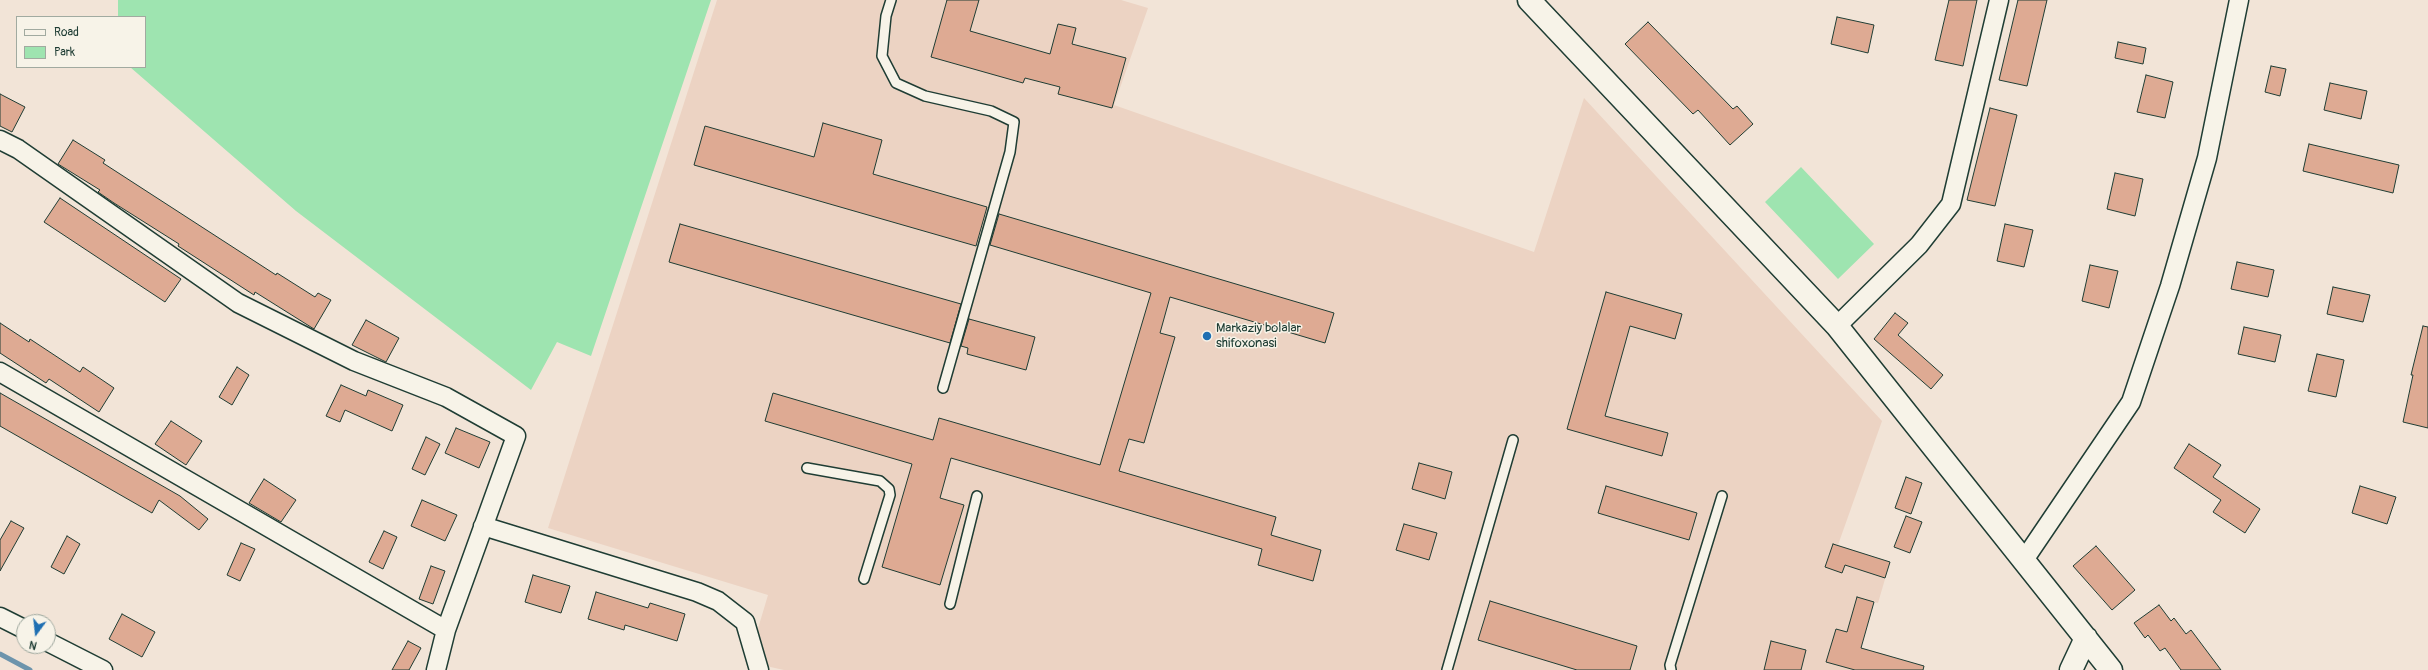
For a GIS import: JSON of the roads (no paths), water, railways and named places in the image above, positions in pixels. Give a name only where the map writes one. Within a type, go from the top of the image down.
[{"type":"street","points":[[1529,0],[1836,326],[2112,670]]},
{"type":"street","points":[[1836,326],[1919,245],[1951,204],[2000,0]]},
{"type":"street","points":[[2024,560],[2131,402],[2170,286],[2207,158],[2239,0]]},
{"type":"street","points":[[0,140],[18,149],[238,303],[354,361],[446,397],[516,436],[446,630],[436,670]]},
{"type":"street","points":[[0,372],[446,630]]},
{"type":"street","points":[[483,526],[696,592],[718,601],[745,622],[759,670]]},
{"type":"street","points":[[0,617],[16,625]]},
{"type":"street","points":[[2071,670],[2086,638]]},
{"type":"street","points":[[56,646],[103,670]]},
{"type":"lane","points":[[892,0],[886,16],[882,56],[896,83],[925,96],[991,111],[1014,122],[1010,152],[943,388]]},
{"type":"lane","points":[[1447,670],[1513,440]]},
{"type":"lane","points":[[807,468],[880,481],[889,489],[890,496],[864,579]]},
{"type":"lane","points":[[950,604],[977,496]]},
{"type":"lane","points":[[1671,670],[1670,665],[1722,496]]},
{"type":"waterway","points":[[0,654],[30,670]]},
{"type":"place","name":"Markaziy bolalar shifoxonasi","points":[[1207,336]]}]
